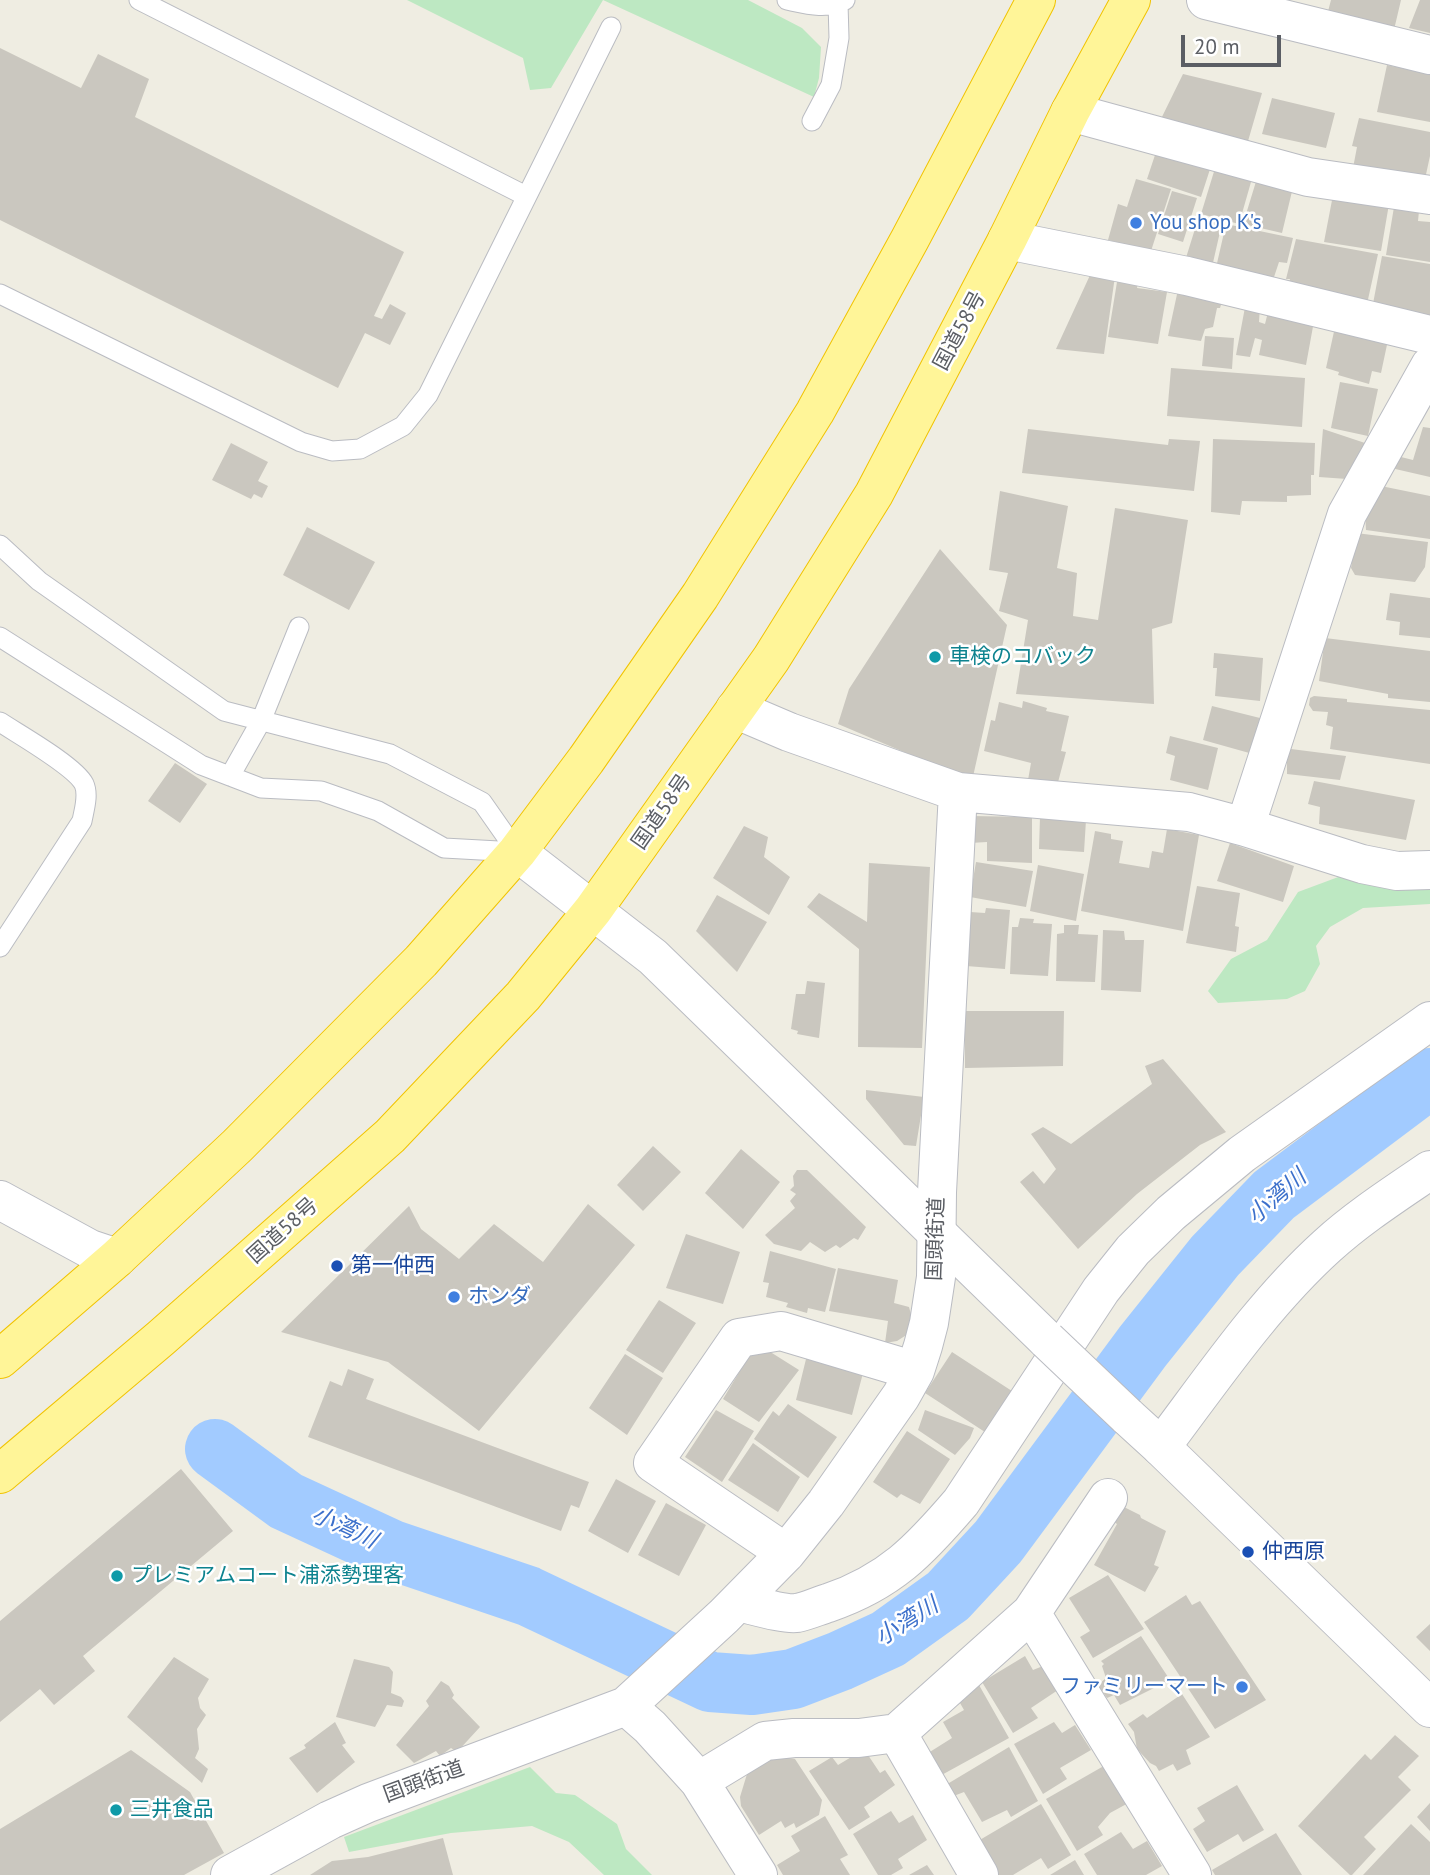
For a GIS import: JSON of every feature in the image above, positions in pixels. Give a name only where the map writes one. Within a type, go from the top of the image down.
[{"type":"highway","points":[[0,1359],[117,1258],[237,1146],[421,961],[517,852],[586,760],[700,596],[815,412],[1036,0]]},
{"type":"highway","name":"国道58号","points":[[0,1474],[162,1338],[390,1136],[523,996],[593,909],[771,659],[874,494],[1007,240],[1070,112],[1131,0]]},
{"type":"street","points":[[1206,0],[1430,55]]},
{"type":"street","points":[[1070,112],[1308,177],[1430,195]]},
{"type":"street","points":[[1007,240],[1187,276],[1430,335]]},
{"type":"street","points":[[1245,827],[1347,514],[1430,366]]},
{"type":"street","points":[[735,709],[789,732],[958,792],[1189,812],[1362,864],[1397,872],[1430,870]]},
{"type":"street","name":"国頭街道","points":[[230,1875],[330,1820],[368,1803],[635,1698],[731,1609],[786,1553],[826,1503],[901,1396],[915,1371],[929,1323],[936,1277],[937,1192],[958,792]]},
{"type":"street","points":[[517,852],[663,966],[1430,1708]]},
{"type":"street","points":[[731,1609],[795,1613],[845,1597],[878,1581],[908,1559],[961,1502],[1101,1290],[1133,1250],[1171,1213],[1241,1154],[1430,1021]]},
{"type":"street","points":[[1161,1447],[1253,1327],[1326,1246],[1361,1217],[1430,1170]]},
{"type":"street","points":[[0,1200],[90,1249],[117,1258]]},
{"type":"street","points":[[786,1553],[653,1463],[739,1338],[781,1331],[915,1371]]},
{"type":"street","points":[[699,1781],[765,1741],[859,1738],[897,1733],[1031,1613],[1108,1498]]},
{"type":"street","points":[[1031,1613],[1192,1875]]},
{"type":"street","points":[[635,1698],[650,1727],[699,1781],[758,1875]]},
{"type":"street","points":[[897,1733],[979,1875]]},
{"type":"lane","points":[[139,0],[526,196]]},
{"type":"lane","points":[[787,0],[815,6],[841,2],[839,38],[831,85],[812,121]]},
{"type":"lane","points":[[0,294],[301,442],[332,450],[360,449],[403,426],[428,395],[611,27]]},
{"type":"lane","points":[[0,545],[39,581],[224,711],[390,754],[482,802],[517,852]]},
{"type":"lane","points":[[230,776],[261,721],[299,627]]},
{"type":"lane","points":[[0,637],[201,765],[261,788],[321,791],[378,811],[443,848],[517,852]]},
{"type":"lane","points":[[0,722],[75,771],[85,785],[86,799],[82,821],[0,947]]},
{"type":"green space","points":[[407,0],[603,0],[551,88],[530,90],[523,58]]},
{"type":"green space","points":[[603,0],[748,0],[802,28],[821,47],[819,78],[814,97]]},
{"type":"green space","points":[[1341,876],[1430,888],[1430,904],[1363,908],[1330,927],[1316,946],[1320,964],[1305,991],[1287,999],[1218,1003],[1208,991],[1231,959],[1267,940],[1298,892]]},
{"type":"green space","points":[[530,1767],[556,1793],[575,1795],[617,1824],[626,1849],[652,1875],[604,1875],[569,1842],[532,1826],[451,1833],[349,1852],[344,1837]]},
{"type":"building","points":[[1331,0],[1401,0],[1393,34],[1326,19]]},
{"type":"building","points":[[1420,0],[1430,0],[1430,33],[1409,28]]},
{"type":"building","points":[[0,48],[81,88],[98,54],[149,79],[135,117],[404,252],[374,316],[382,319],[390,304],[406,313],[390,345],[365,333],[338,388],[0,220]]},
{"type":"building","points":[[1387,65],[1430,74],[1430,122],[1377,112]]},
{"type":"building","points":[[1183,74],[1262,93],[1246,148],[1158,125]]},
{"type":"building","points":[[1272,98],[1335,113],[1326,148],[1262,134]]},
{"type":"building","points":[[1359,118],[1430,132],[1430,156],[1425,179],[1353,168],[1357,147],[1352,146]]},
{"type":"building","points":[[1158,146],[1212,163],[1201,197],[1147,179]]},
{"type":"building","points":[[1216,165],[1253,175],[1239,224],[1201,214]]},
{"type":"building","points":[[1258,175],[1294,183],[1282,233],[1243,224]]},
{"type":"building","name":"You shop K's","points":[[1136,179],[1171,189],[1151,251],[1108,240],[1118,204],[1127,207]]},
{"type":"building","points":[[1172,191],[1197,198],[1183,242],[1158,234]]},
{"type":"building","points":[[1333,195],[1389,204],[1381,251],[1324,242]]},
{"type":"building","points":[[1394,207],[1419,211],[1418,221],[1430,222],[1430,262],[1386,255]]},
{"type":"building","points":[[1199,216],[1222,223],[1212,267],[1185,261]]},
{"type":"building","points":[[1226,224],[1293,238],[1287,263],[1279,262],[1272,283],[1215,272]]},
{"type":"building","points":[[1296,239],[1378,254],[1367,304],[1287,289],[1290,279],[1286,279]]},
{"type":"building","points":[[1382,256],[1430,264],[1430,315],[1372,309]]},
{"type":"building","points":[[1091,273],[1115,276],[1104,354],[1056,349]]},
{"type":"building","points":[[1117,282],[1138,283],[1137,288],[1167,292],[1158,344],[1108,337]]},
{"type":"building","points":[[1179,285],[1224,295],[1220,308],[1217,308],[1213,327],[1205,329],[1201,341],[1168,336]]},
{"type":"building","points":[[1246,302],[1260,306],[1259,322],[1265,324],[1268,312],[1314,321],[1306,365],[1259,355],[1262,340],[1255,338],[1250,357],[1236,355]]},
{"type":"building","points":[[1335,327],[1388,340],[1381,373],[1372,371],[1369,384],[1338,375],[1339,372],[1326,368]]},
{"type":"building","points":[[1205,336],[1234,338],[1232,369],[1202,366]]},
{"type":"building","points":[[1171,368],[1305,378],[1302,427],[1167,416]]},
{"type":"building","points":[[1340,382],[1378,389],[1368,436],[1331,428]]},
{"type":"building","points":[[1423,427],[1430,428],[1430,477],[1391,468],[1397,456],[1413,460]]},
{"type":"building","points":[[1028,429],[1168,445],[1169,439],[1200,441],[1194,491],[1022,473]]},
{"type":"building","points":[[1323,429],[1365,443],[1347,479],[1319,477]]},
{"type":"building","points":[[1213,439],[1315,443],[1311,495],[1287,496],[1287,502],[1242,501],[1240,515],[1211,512]]},
{"type":"building","points":[[231,443],[268,462],[258,481],[268,486],[262,498],[254,494],[251,499],[212,480]]},
{"type":"building","points":[[1376,485],[1430,496],[1430,539],[1366,530],[1365,512]]},
{"type":"building","points":[[1000,491],[1068,506],[1057,568],[1077,573],[1073,616],[1098,620],[1115,508],[1188,520],[1172,623],[1152,629],[1154,704],[1016,694],[1028,620],[999,611],[1008,573],[989,570]]},
{"type":"building","points":[[307,527],[375,562],[349,610],[283,575]]},
{"type":"building","points":[[1356,533],[1428,542],[1425,567],[1415,582],[1355,575],[1351,568]]},
{"type":"building","name":"車検のコバック","points":[[940,549],[1007,625],[972,781],[838,724],[849,689]]},
{"type":"building","points":[[1390,593],[1430,598],[1430,638],[1399,635],[1400,622],[1386,620]]},
{"type":"building","points":[[1325,638],[1430,651],[1430,702],[1388,698],[1388,694],[1319,681]]},
{"type":"building","points":[[1214,653],[1263,658],[1260,701],[1215,696],[1217,668],[1213,668]]},
{"type":"building","points":[[1314,696],[1430,710],[1430,764],[1330,749],[1333,727],[1326,725],[1328,712],[1313,711],[1309,705],[1310,698]]},
{"type":"building","points":[[1023,701],[1047,708],[1046,711],[1069,716],[1061,751],[1066,752],[1057,786],[1028,780],[1031,763],[984,751],[991,720],[995,721],[999,702],[1022,708]]},
{"type":"building","points":[[1212,706],[1268,720],[1260,756],[1203,740]]},
{"type":"building","points":[[1170,736],[1218,748],[1208,790],[1170,780],[1175,756],[1166,753]]},
{"type":"building","points":[[1291,749],[1346,756],[1340,780],[1287,774],[1287,760]]},
{"type":"building","points":[[175,763],[207,784],[180,823],[148,801]]},
{"type":"building","points":[[1314,781],[1415,800],[1406,840],[1319,824],[1320,807],[1308,804]]},
{"type":"building","points":[[970,816],[1032,817],[1032,863],[987,861],[987,842],[970,843]]},
{"type":"building","points":[[1040,817],[1086,820],[1084,852],[1039,849]]},
{"type":"building","points":[[744,826],[768,837],[764,857],[790,877],[769,915],[713,878]]},
{"type":"building","points":[[1167,829],[1199,835],[1183,931],[1081,911],[1095,831],[1111,834],[1111,839],[1123,841],[1119,863],[1149,868],[1152,851],[1163,853]]},
{"type":"building","points":[[1230,843],[1294,866],[1283,902],[1217,881]]},
{"type":"building","points":[[976,862],[1033,871],[1026,907],[970,897]]},
{"type":"building","points":[[869,863],[930,867],[922,1048],[858,1047],[859,949],[807,907],[819,893],[867,922]]},
{"type":"building","points":[[1038,865],[1084,874],[1076,921],[1030,911]]},
{"type":"building","points":[[1197,886],[1240,893],[1235,926],[1239,927],[1236,952],[1186,943]]},
{"type":"building","points":[[717,895],[767,922],[737,972],[696,931]]},
{"type":"building","points":[[986,908],[1010,910],[1005,969],[966,966],[970,912],[985,913]]},
{"type":"building","points":[[1020,918],[1034,919],[1033,923],[1052,924],[1048,976],[1010,974],[1012,927],[1018,927]]},
{"type":"building","points":[[1064,925],[1079,925],[1078,934],[1098,935],[1095,982],[1056,981],[1057,934],[1064,933]]},
{"type":"building","points":[[1103,930],[1124,931],[1125,940],[1144,940],[1141,992],[1101,990]]},
{"type":"building","points":[[807,981],[825,983],[819,1038],[797,1034],[798,1031],[791,1029],[796,994],[805,994]]},
{"type":"building","points":[[965,1011],[1064,1011],[1063,1066],[965,1068]]},
{"type":"building","points":[[1163,1059],[1226,1132],[1200,1145],[1137,1194],[1078,1249],[1020,1182],[1033,1171],[1044,1184],[1056,1169],[1031,1134],[1043,1127],[1071,1144],[1152,1084],[1145,1066]]},
{"type":"building","points":[[866,1090],[924,1097],[916,1146],[904,1145],[866,1099]]},
{"type":"building","points":[[653,1146],[681,1172],[643,1211],[617,1185]]},
{"type":"building","points":[[741,1149],[780,1182],[743,1229],[705,1193]]},
{"type":"building","points":[[797,1170],[807,1170],[866,1227],[858,1240],[854,1238],[840,1248],[836,1245],[825,1252],[810,1242],[801,1251],[774,1244],[765,1235],[795,1208],[790,1201],[796,1194],[790,1190],[794,1186],[793,1176]]},
{"type":"building","name":"ホンダ","points":[[588,1204],[635,1245],[479,1431],[388,1362],[281,1332],[409,1206],[421,1229],[459,1259],[494,1224],[543,1262]]},
{"type":"building","points":[[686,1234],[740,1252],[723,1304],[666,1288]]},
{"type":"building","points":[[770,1251],[836,1269],[825,1312],[808,1308],[807,1313],[786,1307],[788,1303],[766,1297],[769,1283],[763,1282]]},
{"type":"building","points":[[838,1268],[898,1280],[894,1303],[909,1307],[913,1322],[908,1334],[897,1341],[885,1343],[888,1321],[829,1311]]},
{"type":"building","points":[[659,1300],[696,1323],[663,1373],[626,1350]]},
{"type":"building","points":[[764,1348],[799,1370],[759,1422],[723,1399],[752,1351]]},
{"type":"building","points":[[952,1352],[1015,1393],[988,1434],[925,1393]]},
{"type":"building","points":[[625,1354],[663,1378],[627,1435],[589,1408]]},
{"type":"building","points":[[807,1355],[863,1373],[852,1415],[796,1400]]},
{"type":"building","points":[[348,1369],[374,1379],[366,1399],[589,1482],[579,1508],[571,1505],[561,1531],[308,1437],[330,1381],[342,1386]]},
{"type":"building","points":[[788,1404],[837,1437],[808,1478],[754,1439],[773,1411],[779,1416]]},
{"type":"building","points":[[716,1410],[754,1431],[722,1482],[685,1457]]},
{"type":"building","points":[[925,1410],[974,1428],[970,1438],[955,1455],[918,1430]]},
{"type":"building","points":[[907,1431],[950,1459],[920,1504],[901,1494],[897,1498],[873,1482]]},
{"type":"building","points":[[753,1443],[800,1477],[778,1512],[728,1480]]},
{"type":"building","name":"プレミアムコート浦添勢理客","points":[[181,1469],[233,1531],[83,1656],[95,1671],[54,1705],[40,1689],[0,1722],[0,1621]]},
{"type":"building","points":[[616,1479],[656,1501],[628,1553],[588,1531]]},
{"type":"building","points":[[666,1503],[706,1525],[679,1576],[638,1555]]},
{"type":"building","points":[[1118,1504],[1166,1531],[1154,1565],[1159,1567],[1145,1592],[1094,1565],[1117,1524],[1109,1518]]},
{"type":"building","points":[[1108,1575],[1144,1629],[1093,1658],[1080,1637],[1090,1631],[1069,1598]]},
{"type":"building","points":[[1186,1595],[1192,1605],[1200,1601],[1266,1700],[1215,1729],[1144,1622]]},
{"type":"building","points":[[1430,1624],[1430,1651],[1416,1637]]},
{"type":"building","points":[[1141,1636],[1170,1680],[1120,1705],[1114,1695],[1107,1698],[1098,1685],[1106,1678],[1101,1661]]},
{"type":"building","points":[[1025,1656],[1033,1670],[1043,1666],[1058,1690],[1031,1708],[1038,1718],[1013,1733],[982,1682]]},
{"type":"building","points":[[174,1657],[209,1679],[198,1698],[200,1708],[206,1715],[197,1729],[199,1749],[195,1758],[208,1769],[202,1783],[127,1717]]},
{"type":"building","points":[[354,1659],[389,1667],[393,1672],[391,1693],[404,1701],[402,1707],[387,1705],[375,1727],[336,1717]]},
{"type":"building","points":[[441,1681],[449,1686],[454,1695],[452,1698],[480,1727],[457,1752],[451,1748],[440,1756],[436,1751],[414,1763],[396,1745],[429,1706],[426,1701]]},
{"type":"building","points":[[979,1685],[1009,1738],[938,1777],[925,1755],[952,1738],[943,1722],[964,1710],[960,1703]]},
{"type":"building","points":[[1182,1694],[1210,1737],[1186,1750],[1191,1764],[1177,1771],[1173,1764],[1159,1771],[1137,1749],[1134,1732],[1128,1724],[1143,1714],[1147,1718]]},
{"type":"building","points":[[335,1722],[346,1743],[342,1745],[355,1762],[317,1793],[289,1758],[306,1748],[304,1745]]},
{"type":"building","points":[[1054,1722],[1062,1733],[1075,1725],[1091,1750],[1060,1768],[1067,1779],[1043,1794],[1014,1744]]},
{"type":"building","points":[[1395,1735],[1419,1756],[1398,1777],[1411,1790],[1364,1837],[1376,1849],[1350,1875],[1298,1826],[1365,1754],[1371,1760]]},
{"type":"building","points":[[1009,1747],[1038,1801],[1011,1817],[1007,1810],[982,1822],[964,1792],[951,1797],[944,1786]]},
{"type":"building","name":"三井食品","points":[[131,1750],[190,1792],[224,1853],[184,1875],[0,1875],[0,1829]]},
{"type":"building","points":[[866,1752],[880,1773],[885,1770],[895,1785],[864,1807],[870,1817],[849,1830],[809,1771],[832,1757],[838,1765],[858,1753]]},
{"type":"building","points":[[771,1759],[795,1759],[822,1800],[819,1815],[796,1828],[794,1823],[785,1828],[781,1821],[759,1835],[741,1806],[740,1797],[747,1774]]},
{"type":"building","points":[[1109,1763],[1132,1801],[1110,1813],[1098,1827],[1103,1835],[1077,1851],[1046,1799]]},
{"type":"building","points":[[1237,1785],[1264,1830],[1243,1842],[1238,1834],[1207,1852],[1193,1829],[1205,1821],[1197,1808]]},
{"type":"building","points":[[1430,1803],[1430,1831],[1417,1817]]},
{"type":"building","points":[[1041,1804],[1071,1855],[1048,1869],[1041,1858],[1013,1875],[998,1875],[978,1841]]},
{"type":"building","points":[[891,1811],[899,1823],[913,1815],[927,1840],[898,1859],[903,1868],[891,1875],[878,1875],[853,1834]]},
{"type":"building","points":[[825,1816],[848,1855],[840,1859],[850,1875],[783,1875],[777,1865],[800,1851],[791,1836]]},
{"type":"building","points":[[1411,1824],[1430,1842],[1430,1875],[1363,1875]]},
{"type":"building","points":[[1121,1832],[1133,1849],[1147,1841],[1162,1866],[1146,1875],[1097,1875],[1084,1854]]},
{"type":"building","points":[[1276,1833],[1302,1875],[1215,1875],[1212,1870]]},
{"type":"building","points":[[443,1838],[453,1875],[310,1875],[332,1861],[368,1857]]},
{"type":"building","points":[[1075,1860],[1084,1875],[1050,1875]]},
{"type":"building","points":[[927,1865],[934,1875],[909,1875]]},
{"type":"waterway","name":"小湾川","points":[[215,1449],[286,1501],[392,1550],[528,1596],[710,1682],[752,1685],[793,1679],[888,1639],[948,1596],[998,1542],[1143,1346],[1215,1256],[1274,1195],[1430,1078]]},
{"type":"place","name":"You shop K's","points":[[1136,223]]},
{"type":"place","name":"車検のコバック","points":[[935,657]]},
{"type":"place","name":"第一仲西","points":[[337,1266]]},
{"type":"place","name":"ホンダ","points":[[454,1297]]},
{"type":"place","name":"仲西原","points":[[1248,1552]]},
{"type":"place","name":"プレミアムコート浦添勢理客","points":[[117,1576]]},
{"type":"place","name":"ファミリーマート","points":[[1242,1687]]},
{"type":"place","name":"三井食品","points":[[116,1810]]}]
